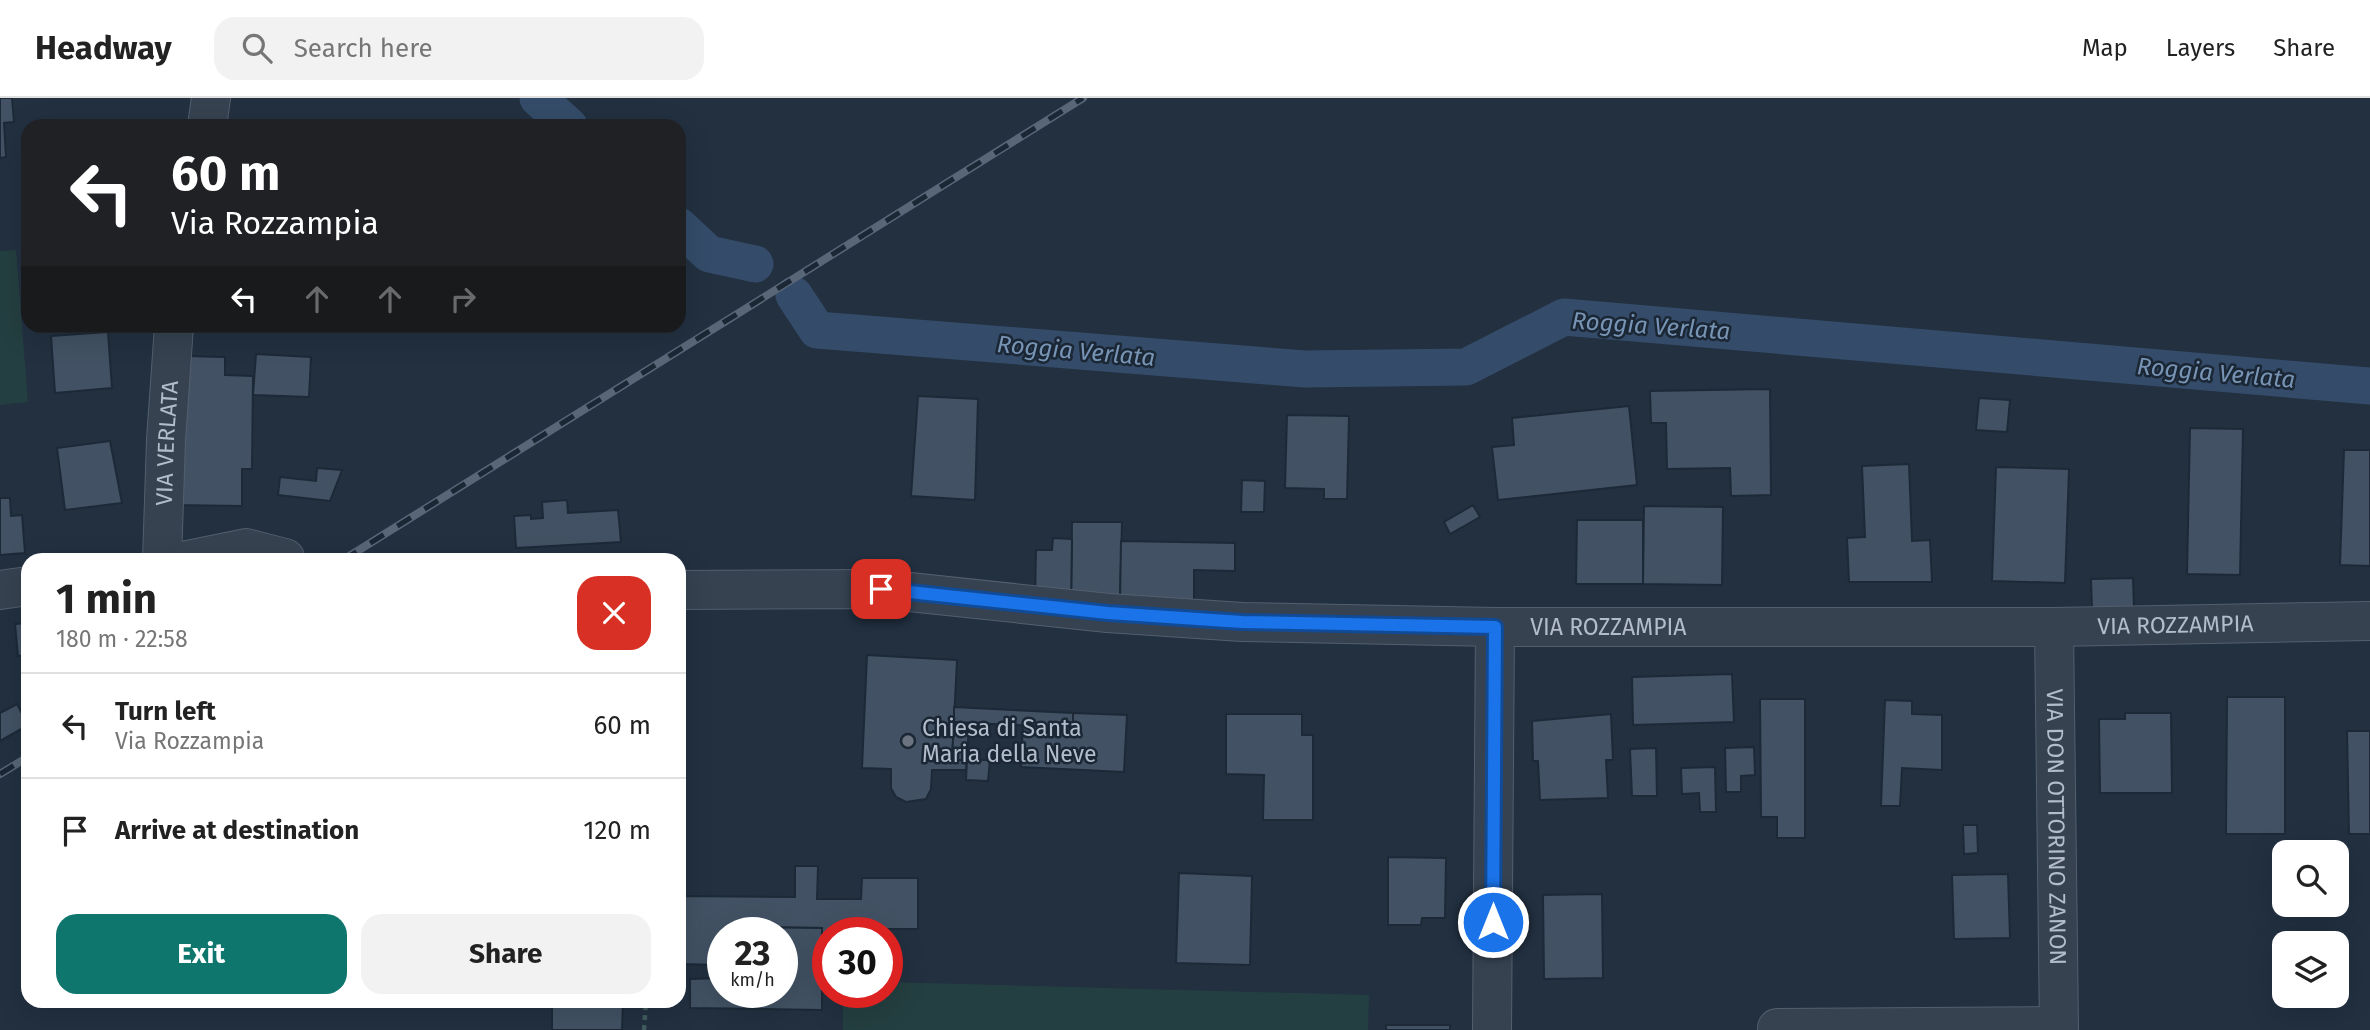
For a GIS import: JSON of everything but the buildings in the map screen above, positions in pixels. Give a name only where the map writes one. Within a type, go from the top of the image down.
[{"type":"street","points":[[208,119],[211,98]]},
{"type":"street","name":"VIA VERLATA","points":[[162,553],[174,333]]},
{"type":"street","points":[[221,553],[246,548],[266,553]]},
{"type":"street","points":[[0,590],[21,587]]},
{"type":"street","name":"VIA ROZZAMPIA","points":[[686,590],[881,589],[1108,613],[1242,622],[1495,627],[2053,627],[2370,621]]},
{"type":"street","points":[[1492,1030],[1495,627]]},
{"type":"street","name":"VIA DON OTTORINO ZANON","points":[[1776,1028],[2059,1028],[2053,627]]},
{"type":"path","points":[[644,1030],[646,1008]]},
{"type":"green space","points":[[16,250],[28,402],[0,405],[0,251]]},
{"type":"green space","points":[[903,982],[1369,995],[1368,1030],[843,1030],[843,1008],[903,1008]]},
{"type":"waterway","name":"Roggia Verlata","points":[[538,98],[561,119]]},
{"type":"waterway","name":"Roggia Verlata","points":[[686,233],[709,254],[755,264]]},
{"type":"waterway","name":"Roggia Verlata","points":[[794,295],[817,330],[1305,369],[1466,367],[1564,317],[2370,386]]},
{"type":"railway","points":[[354,553],[1083,98]]},
{"type":"railway","points":[[0,774],[21,761]]},
{"type":"place","name":"Chiesa di Santa Maria della Neve","points":[[908,741]]},
{"type":"route","points":[[881,589],[1108,613],[1242,622],[1495,627],[1493,922]]}]
